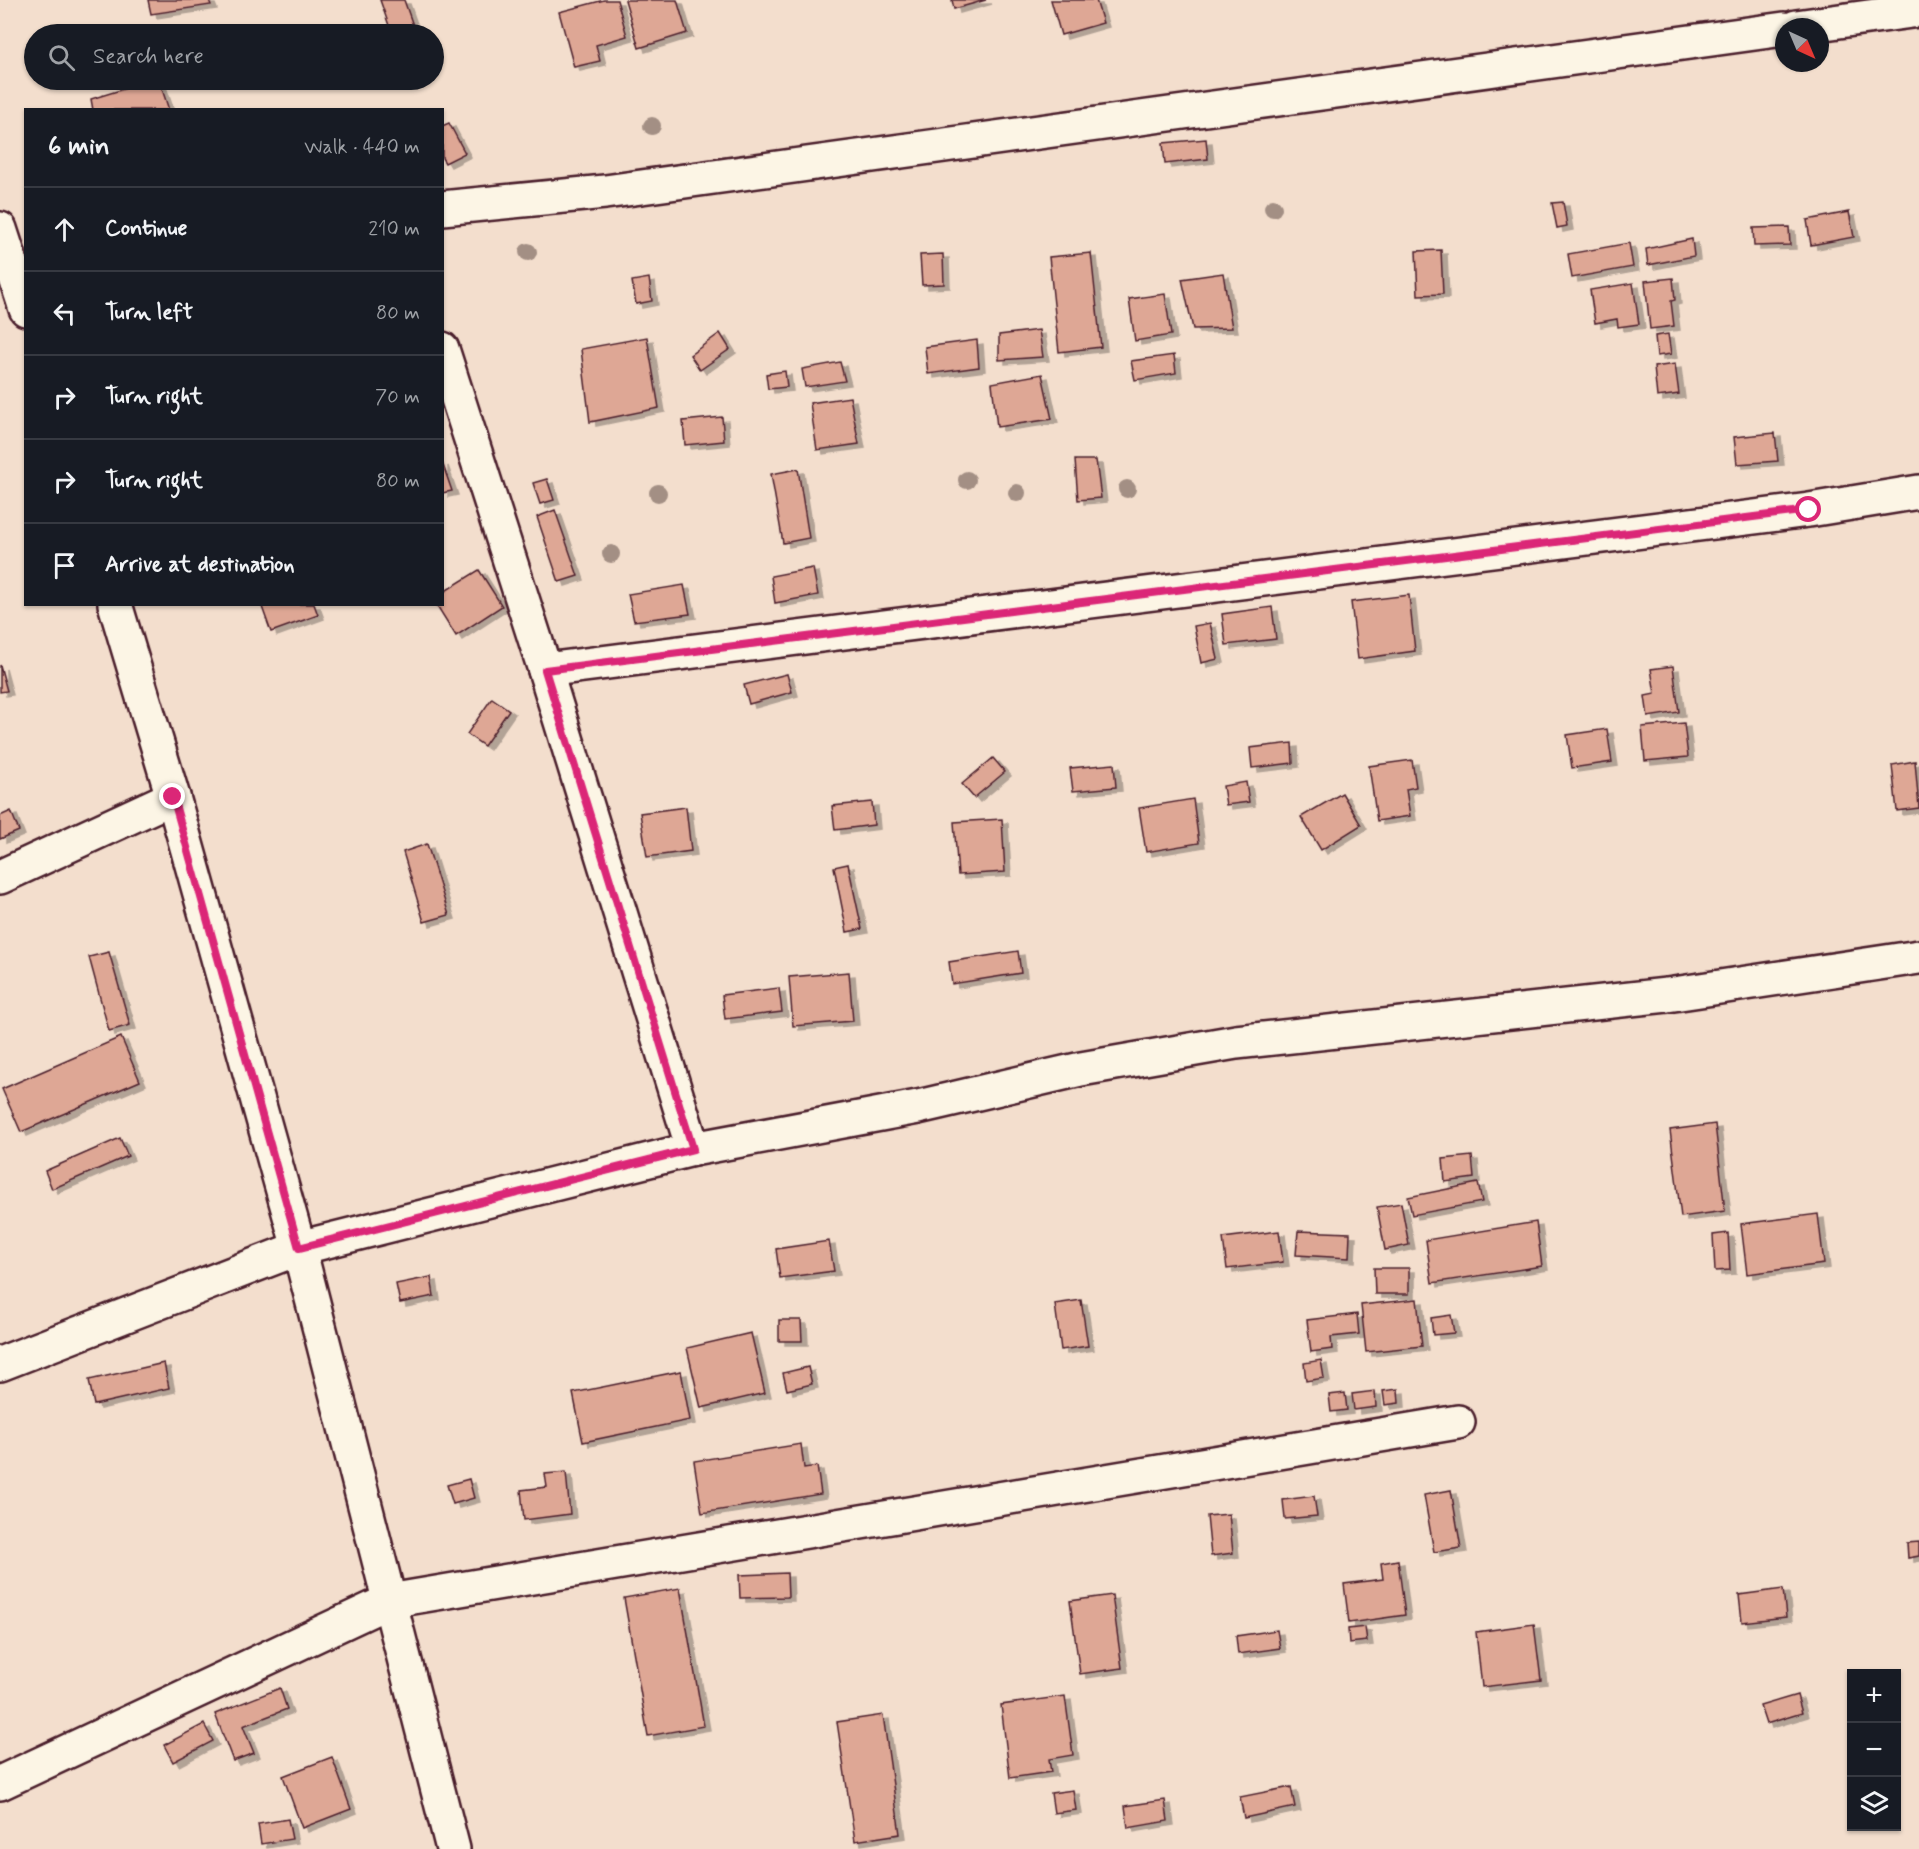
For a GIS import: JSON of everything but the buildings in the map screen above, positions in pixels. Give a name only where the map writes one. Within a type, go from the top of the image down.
[{"type":"street","points":[[1829,22],[1919,10]]},
{"type":"street","points":[[444,208],[604,192],[1775,30]]},
{"type":"street","points":[[8,244],[24,302]]},
{"type":"street","points":[[444,355],[545,670],[693,1149]]},
{"type":"street","points":[[545,670],[1809,510],[1919,492]]},
{"type":"street","points":[[116,606],[173,797],[299,1248],[453,1849]]},
{"type":"street","points":[[0,877],[173,797]]},
{"type":"street","points":[[0,1364],[299,1248],[693,1149],[918,1107],[1081,1070],[1236,1042],[1667,995],[1919,957]]},
{"type":"street","points":[[0,1783],[389,1601],[1458,1422]]},
{"type":"route","points":[[173,797],[299,1248],[693,1149],[545,670],[1809,510]]}]
